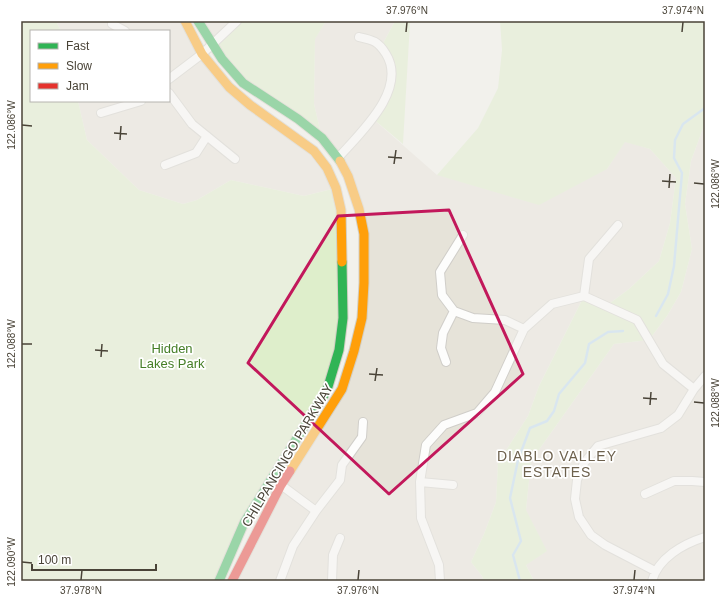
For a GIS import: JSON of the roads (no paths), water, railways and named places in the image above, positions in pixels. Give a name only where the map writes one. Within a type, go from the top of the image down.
[{"type":"street","name":"CHILPANCINGO PARKWAY","points":[[186,21],[202,54],[229,87],[250,105],[314,151],[327,168],[336,188],[341,210],[343,318],[339,350],[327,390],[244,523],[219,581]]},
{"type":"street","name":"CHILPANCINGO PARKWAY","points":[[198,21],[222,59],[243,82],[322,138],[338,158],[348,176],[359,209],[364,234],[362,318],[354,351],[342,389],[282,485],[232,581]]},
{"type":"street","points":[[170,78],[202,54],[237,21]]},
{"type":"street","points":[[112,24],[123,30]]},
{"type":"street","points":[[338,158],[372,118],[388,95],[391,85],[390,64],[381,47],[376,42],[359,37]]},
{"type":"street","points":[[170,94],[192,124],[235,159]]},
{"type":"street","points":[[101,113],[138,102]]},
{"type":"street","points":[[165,164],[196,153],[207,136]]},
{"type":"street","points":[[584,296],[589,259],[618,225]]},
{"type":"street","points":[[463,235],[440,272],[442,295],[454,312],[473,318],[505,320],[524,329]]},
{"type":"street","points":[[440,581],[439,565],[421,518],[420,482],[426,445],[444,425],[477,413],[495,392],[524,329],[552,304],[584,296],[637,320],[663,364],[694,389]]},
{"type":"street","points":[[446,362],[441,348],[443,333],[454,312]]},
{"type":"street","points":[[655,571],[605,545],[591,535],[579,517],[575,499],[577,480],[584,463],[598,446],[661,428],[678,416],[694,389],[705,376]]},
{"type":"street","points":[[280,581],[293,546],[316,510],[340,480],[342,465],[362,437],[363,422]]},
{"type":"street","points":[[272,478],[316,510]]},
{"type":"street","points":[[645,494],[674,481],[705,482]]},
{"type":"street","points":[[420,482],[453,485]]},
{"type":"street","points":[[652,581],[655,571],[671,554],[692,541],[705,536]]},
{"type":"street","points":[[332,581],[333,555],[340,538]]},
{"type":"waterway","points":[[656,316],[668,294],[674,266],[682,173],[674,158],[675,140],[683,124],[705,108]]},
{"type":"waterway","points":[[520,581],[513,555],[521,541],[510,498],[518,460],[530,428],[547,421],[554,411],[559,394],[585,363],[589,344],[608,332],[623,331]]},
{"type":"district","name":"DIABLO VALLEY ESTATES","points":[[557,464]]},
{"type":"park label","name":"Hidden Lakes Park","points":[[172,356]]}]
